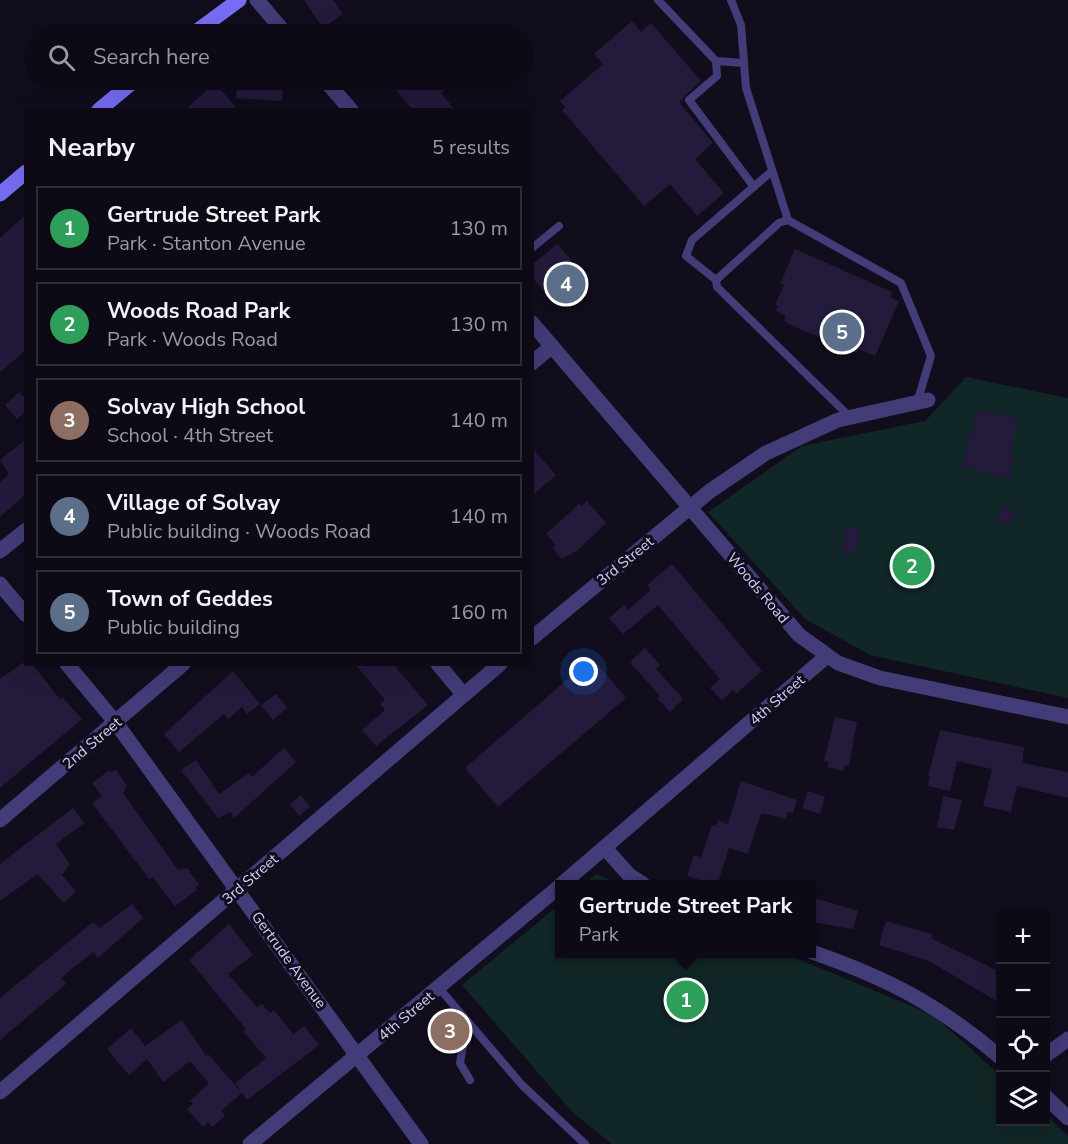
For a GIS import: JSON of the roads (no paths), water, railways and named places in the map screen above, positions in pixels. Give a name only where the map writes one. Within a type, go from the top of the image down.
[{"type":"main road","points":[[207,24],[239,0]]},
{"type":"main road","points":[[101,108],[123,90]]},
{"type":"main road","points":[[0,194],[24,174]]},
{"type":"street","points":[[256,0],[277,24]]},
{"type":"street","points":[[334,90],[349,108]]},
{"type":"street","name":"Woods Road","points":[[534,325],[799,635],[827,656],[880,678],[1068,717]]},
{"type":"street","points":[[534,361],[552,346]]},
{"type":"street","name":"3rd Street","points":[[534,636],[710,491],[766,453],[811,431],[850,418],[923,401]]},
{"type":"street","points":[[0,551],[24,532]]},
{"type":"street","points":[[0,584],[24,613]]},
{"type":"street","name":"4th Street","points":[[568,880],[827,656]]},
{"type":"street","name":"Gertrude Avenue","points":[[69,666],[116,723],[421,1144]]},
{"type":"street","name":"2nd Street","points":[[0,820],[181,666]]},
{"type":"street","points":[[440,666],[463,694]]},
{"type":"street","name":"3rd Street","points":[[0,1092],[75,1025],[238,890],[498,666]]},
{"type":"street","points":[[605,849],[637,880]]},
{"type":"street","name":"4th Street","points":[[250,1144],[358,1057],[555,891]]},
{"type":"street","points":[[816,953],[865,970],[925,1000],[963,1025],[996,1054]]},
{"type":"street","points":[[1050,1052],[1068,1039]]},
{"type":"street","points":[[1050,1101],[1068,1118]]},
{"type":"lane","points":[[658,0],[716,61],[717,76],[689,100],[753,188]]},
{"type":"lane","points":[[731,0],[741,25],[746,88],[788,220],[901,283],[931,356],[923,401]]},
{"type":"lane","points":[[716,61],[744,63]]},
{"type":"lane","points":[[772,171],[692,240],[686,256],[716,280],[717,287],[850,418]]},
{"type":"lane","points":[[716,280],[779,223],[788,220]]},
{"type":"lane","points":[[534,247],[559,226]]},
{"type":"lane","points":[[439,988],[522,1085],[585,1144]]},
{"type":"lane","points":[[467,1022],[460,1063],[470,1080]]},
{"type":"place","name":"Village of Solvay","points":[[566,284]]},
{"type":"place","name":"Town of Geddes","points":[[842,332]]},
{"type":"place","name":"Woods Road Park","points":[[912,566]]},
{"type":"place","name":"Gertrude Street Park","points":[[686,1000]]},
{"type":"place","name":"Solvay High School","points":[[450,1031]]}]
